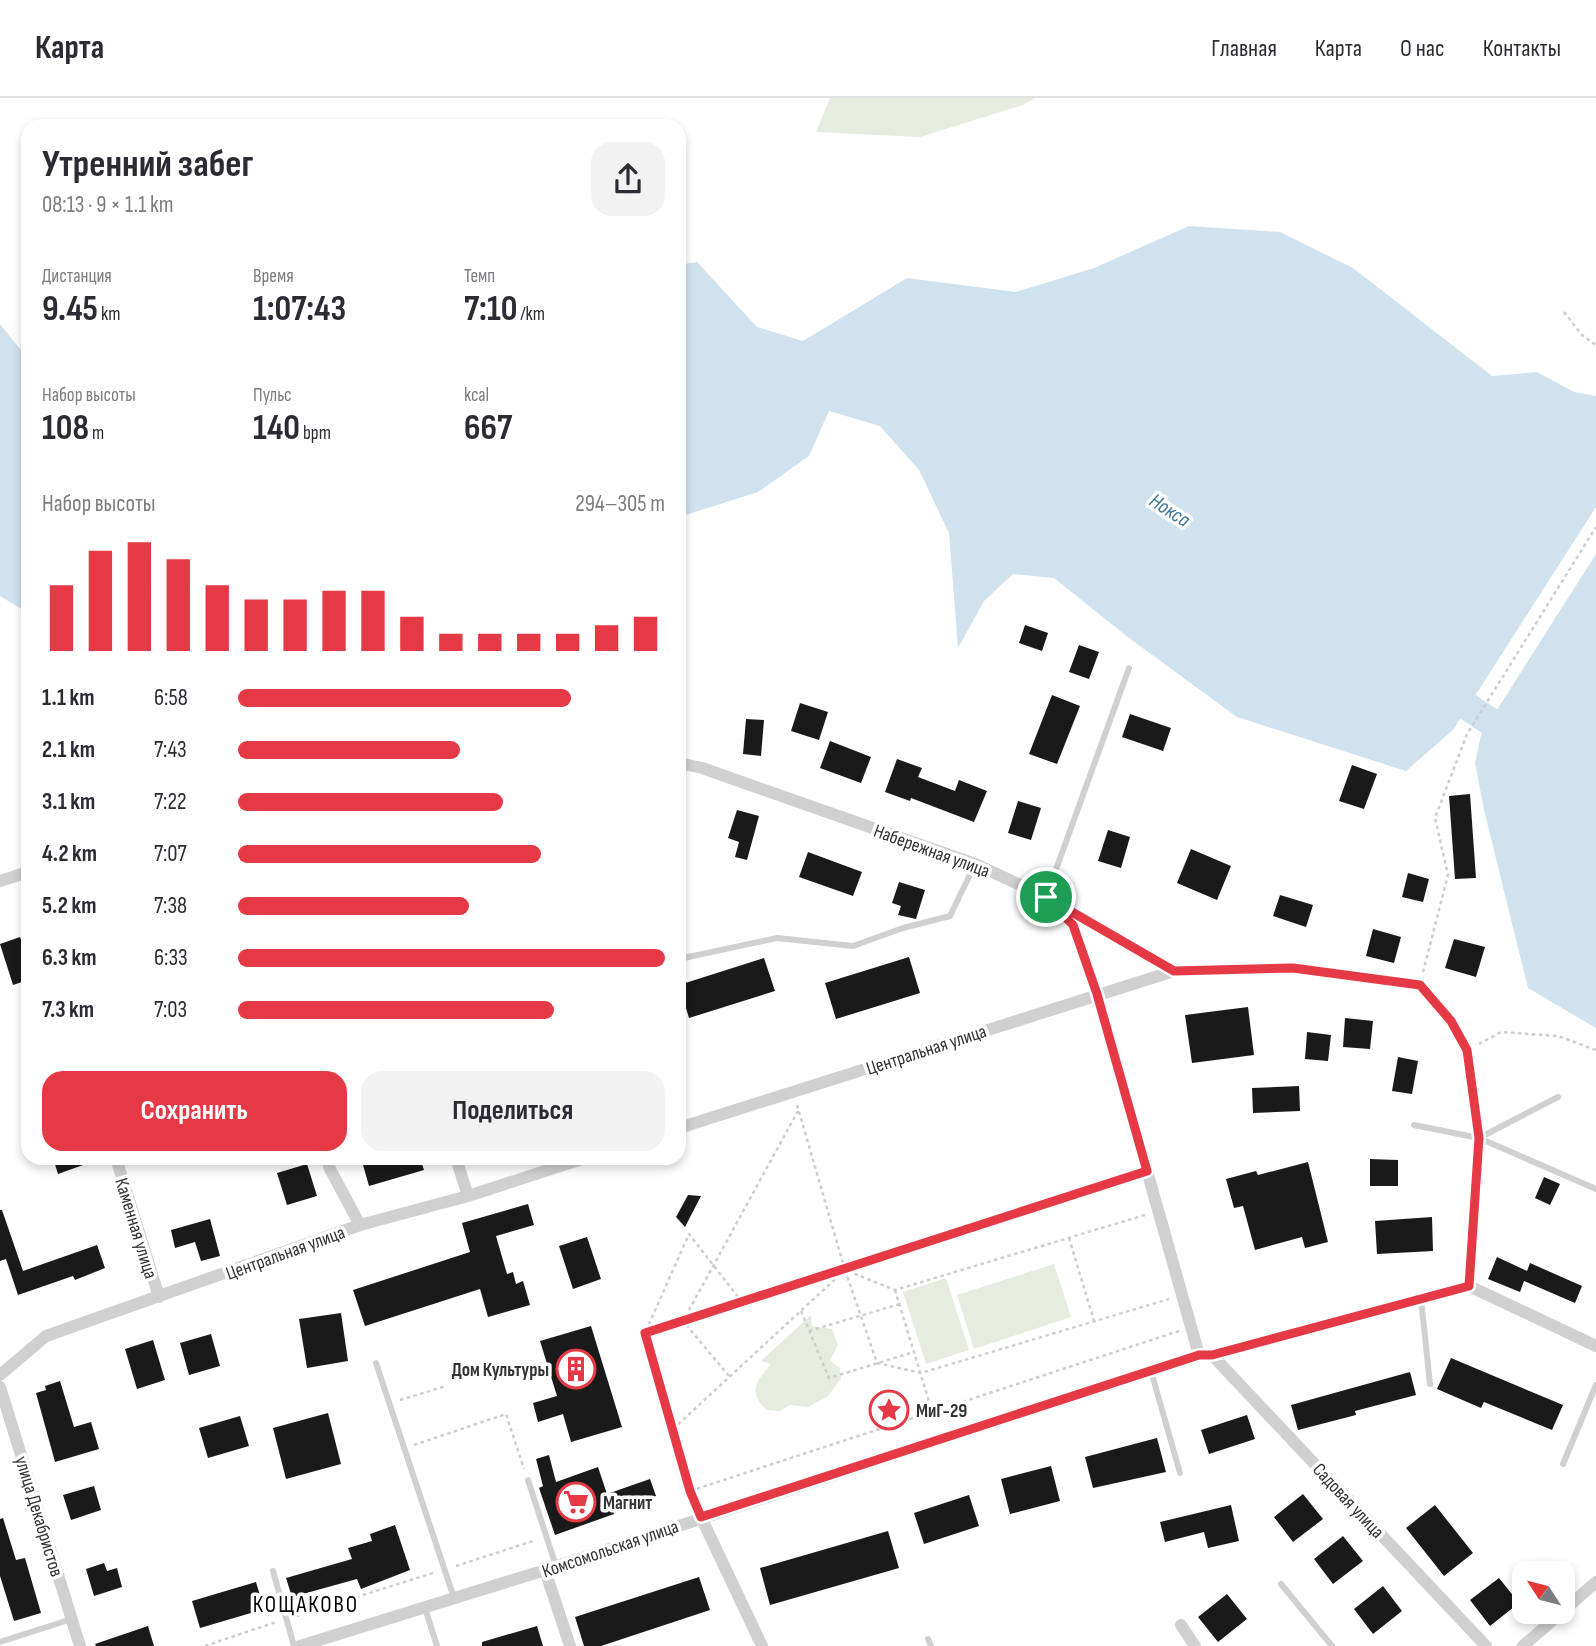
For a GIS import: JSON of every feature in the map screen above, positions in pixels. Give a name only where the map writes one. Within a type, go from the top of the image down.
[{"type":"street","name":"Набережная улица","points":[[686,765],[975,864],[1046,897]]},
{"type":"street","points":[[0,881],[21,874]]},
{"type":"street","points":[[1046,897],[1073,925],[1097,994],[1191,1327],[1205,1355]]},
{"type":"street","points":[[1174,971],[1293,968],[1420,985],[1451,1021],[1467,1050],[1479,1138],[1469,1286],[1596,1346]]},
{"type":"street","name":"Центральная улица","points":[[686,1126],[1174,971]]},
{"type":"street","name":"Каменная улица","points":[[118,1165],[159,1297]]},
{"type":"street","points":[[329,1165],[360,1226]]},
{"type":"street","points":[[458,1165],[468,1196]]},
{"type":"street","name":"Центральная улица","points":[[0,1376],[46,1336],[360,1226],[468,1196],[563,1165]]},
{"type":"street","name":"Комсомольская улица","points":[[297,1646],[551,1568],[1151,1371],[1469,1286]]},
{"type":"street","name":"Садовая улица","points":[[1205,1355],[1486,1646]]},
{"type":"street","name":"улица Декабристов","points":[[0,1387],[80,1646]]},
{"type":"street","points":[[701,1517],[762,1646]]},
{"type":"street","points":[[551,1568],[570,1646]]},
{"type":"street","points":[[1575,1601],[1596,1582]]},
{"type":"street","points":[[1523,1646],[1548,1624]]},
{"type":"street","points":[[1181,1625],[1195,1646]]},
{"type":"lane","points":[[1046,897],[1129,668]]},
{"type":"lane","points":[[686,957],[776,938],[853,946],[903,928],[950,916],[975,864]]},
{"type":"lane","name":"Набережная улица","points":[[1046,897],[1174,971]]},
{"type":"lane","points":[[1479,1138],[1558,1097]]},
{"type":"lane","points":[[1414,1125],[1479,1138],[1596,1189]]},
{"type":"lane","points":[[1422,1299],[1430,1384]]},
{"type":"lane","points":[[376,1363],[454,1598]]},
{"type":"lane","points":[[1151,1371],[1180,1473]]},
{"type":"lane","points":[[1563,1464],[1596,1385]]},
{"type":"lane","points":[[528,1480],[546,1537],[551,1568]]},
{"type":"lane","points":[[273,1571],[297,1646]]},
{"type":"lane","points":[[1281,1584],[1332,1646]]},
{"type":"lane","points":[[425,1607],[438,1646]]},
{"type":"lane","points":[[0,1642],[72,1619]]},
{"type":"path","points":[[1564,312],[1582,335],[1596,345]]},
{"type":"path","points":[[1420,985],[1448,875],[1435,818],[1467,734],[1596,527]]},
{"type":"path","points":[[1467,1050],[1501,1032],[1558,1036],[1596,1049]]},
{"type":"path","points":[[793,1092],[845,1270],[877,1363]]},
{"type":"path","points":[[683,1321],[798,1111]]},
{"type":"path","points":[[645,1333],[1147,1171]]},
{"type":"path","points":[[845,1270],[895,1290],[1158,1211]]},
{"type":"path","points":[[701,1517],[690,1491],[645,1333],[689,1234],[742,1303]]},
{"type":"path","points":[[1069,1238],[1094,1321]]},
{"type":"path","points":[[673,1429],[845,1270]]},
{"type":"path","points":[[895,1290],[932,1412]]},
{"type":"path","points":[[877,1363],[921,1373],[1182,1295]]},
{"type":"path","points":[[809,1331],[900,1304]]},
{"type":"path","points":[[801,1310],[829,1378],[914,1352]]},
{"type":"path","points":[[683,1321],[729,1377]]},
{"type":"path","points":[[690,1491],[1191,1327]]},
{"type":"path","points":[[390,1403],[446,1386]]},
{"type":"path","points":[[405,1448],[506,1414],[528,1480]]},
{"type":"path","points":[[205,1646],[546,1537]]},
{"type":"shaded area","points":[[830,98],[1035,98],[1023,105],[920,137],[816,132]]},
{"type":"shaded area","points":[[1054,1264],[1071,1317],[974,1349],[957,1295]]},
{"type":"shaded area","points":[[946,1278],[969,1350],[926,1364],[903,1292]]},
{"type":"shaded area","points":[[811,1315],[812,1326],[832,1329],[838,1345],[830,1360],[840,1368],[841,1379],[827,1397],[808,1407],[790,1405],[780,1411],[767,1410],[757,1398],[756,1387],[771,1364],[761,1361]]},
{"type":"water","points":[[1189,226],[1280,232],[1353,268],[1492,376],[1537,372],[1574,392],[1596,396],[1596,507],[1453,730],[1406,771],[1237,717],[1129,638],[1054,578],[1013,574],[984,601],[958,648],[949,533],[919,470],[880,426],[829,411],[809,456],[758,492],[686,515],[686,264],[697,262],[757,327],[803,341],[907,278],[1016,292],[1094,268]]},
{"type":"water","points":[[0,324],[21,350],[21,609],[0,596]]},
{"type":"water","points":[[1596,554],[1596,1028],[1528,988],[1475,763],[1481,735]]},
{"type":"building","points":[[1025,625],[1048,633],[1042,651],[1019,643]]},
{"type":"building","points":[[1079,645],[1099,652],[1089,679],[1069,672]]},
{"type":"building","points":[[1052,695],[1080,706],[1057,764],[1029,754]]},
{"type":"building","points":[[800,703],[828,712],[819,740],[791,731]]},
{"type":"building","points":[[1130,714],[1171,728],[1163,751],[1122,737]]},
{"type":"building","points":[[746,719],[764,720],[761,756],[743,754]]},
{"type":"building","points":[[830,741],[871,757],[861,783],[820,768]]},
{"type":"building","points":[[897,759],[922,768],[918,777],[955,791],[959,780],[987,791],[974,822],[911,798],[910,801],[885,792]]},
{"type":"building","points":[[1352,765],[1377,774],[1364,809],[1339,801]]},
{"type":"building","points":[[1470,794],[1476,878],[1455,879],[1449,796]]},
{"type":"building","points":[[1018,801],[1041,808],[1031,840],[1008,833]]},
{"type":"building","points":[[737,810],[759,816],[747,860],[735,857],[739,842],[728,838]]},
{"type":"building","points":[[1108,830],[1130,837],[1121,868],[1098,861]]},
{"type":"building","points":[[1191,849],[1231,866],[1217,900],[1177,883]]},
{"type":"building","points":[[808,852],[862,872],[853,896],[799,877]]},
{"type":"building","points":[[1408,873],[1429,879],[1423,902],[1402,897]]},
{"type":"building","points":[[899,882],[925,890],[916,919],[898,915],[901,906],[892,903]]},
{"type":"building","points":[[1280,895],[1313,905],[1306,927],[1273,916]]},
{"type":"building","points":[[1373,929],[1401,937],[1394,963],[1366,956]]},
{"type":"building","points":[[20,937],[21,982],[13,985],[0,944]]},
{"type":"building","points":[[1454,939],[1485,947],[1476,977],[1445,968]]},
{"type":"building","points":[[909,957],[920,993],[836,1019],[825,983]]},
{"type":"building","points":[[764,958],[775,991],[689,1018],[686,1008],[686,983]]},
{"type":"building","points":[[1248,1007],[1254,1055],[1192,1063],[1185,1015]]},
{"type":"building","points":[[1345,1018],[1373,1021],[1370,1049],[1343,1047]]},
{"type":"building","points":[[1307,1032],[1331,1035],[1328,1061],[1305,1059]]},
{"type":"building","points":[[1398,1057],[1418,1061],[1412,1094],[1392,1091]]},
{"type":"building","points":[[1299,1086],[1300,1111],[1253,1113],[1252,1088]]},
{"type":"building","points":[[1370,1159],[1398,1160],[1398,1186],[1370,1186]]},
{"type":"building","points":[[1308,1162],[1328,1242],[1305,1248],[1302,1237],[1255,1250],[1243,1206],[1234,1208],[1226,1179],[1256,1171],[1258,1175]]},
{"type":"building","points":[[55,1165],[83,1165],[58,1174]]},
{"type":"building","points":[[307,1165],[317,1196],[287,1205],[277,1173]]},
{"type":"building","points":[[363,1165],[422,1165],[424,1170],[369,1186]]},
{"type":"building","points":[[1544,1177],[1560,1184],[1550,1205],[1535,1198]]},
{"type":"building","points":[[688,1195],[701,1196],[685,1227],[676,1217]]},
{"type":"building","points":[[528,1204],[534,1225],[496,1236],[507,1274],[513,1272],[516,1284],[523,1281],[530,1305],[488,1317],[480,1289],[365,1326],[353,1290],[470,1252],[462,1223]]},
{"type":"building","points":[[0,1210],[23,1271],[97,1245],[105,1268],[75,1280],[73,1276],[18,1295],[6,1259],[0,1261]]},
{"type":"building","points":[[1432,1217],[1433,1251],[1377,1254],[1375,1221]]},
{"type":"building","points":[[210,1219],[220,1256],[201,1261],[195,1242],[175,1248],[171,1230]]},
{"type":"building","points":[[587,1237],[601,1279],[573,1289],[559,1246]]},
{"type":"building","points":[[1497,1257],[1527,1271],[1530,1263],[1582,1286],[1575,1303],[1524,1281],[1520,1292],[1488,1279]]},
{"type":"building","points":[[341,1313],[348,1361],[307,1368],[299,1319]]},
{"type":"building","name":"Дом Культуры","points":[[591,1326],[622,1427],[571,1442],[563,1414],[538,1422],[533,1403],[557,1396],[540,1341]]},
{"type":"building","points":[[211,1334],[220,1366],[189,1375],[180,1343]]},
{"type":"building","points":[[153,1340],[165,1380],[137,1389],[125,1349]]},
{"type":"building","points":[[1451,1358],[1563,1405],[1552,1430],[1484,1402],[1481,1408],[1437,1389]]},
{"type":"building","points":[[1410,1372],[1416,1395],[1355,1411],[1356,1415],[1298,1430],[1291,1405]]},
{"type":"building","points":[[60,1381],[74,1427],[91,1422],[99,1449],[55,1462],[36,1393],[46,1390],[45,1386]]},
{"type":"building","points":[[328,1413],[341,1464],[286,1479],[273,1428]]},
{"type":"building","points":[[1247,1415],[1255,1439],[1209,1454],[1201,1430]]},
{"type":"building","points":[[240,1416],[249,1446],[208,1458],[199,1428]]},
{"type":"building","points":[[1157,1438],[1166,1472],[1093,1488],[1085,1457]]},
{"type":"building","points":[[549,1455],[556,1482],[598,1467],[607,1494],[650,1479],[656,1496],[613,1510],[614,1514],[555,1535],[539,1488],[543,1486],[536,1459]]},
{"type":"building","points":[[1051,1466],[1060,1501],[1010,1514],[1001,1479]]},
{"type":"building","points":[[94,1486],[101,1510],[71,1520],[63,1495]]},
{"type":"building","points":[[1303,1494],[1323,1519],[1293,1542],[1274,1517]]},
{"type":"building","points":[[969,1495],[979,1526],[924,1544],[914,1513]]},
{"type":"building","points":[[1231,1505],[1239,1541],[1208,1548],[1204,1532],[1165,1542],[1160,1522]]},
{"type":"building","points":[[1435,1505],[1473,1553],[1444,1576],[1406,1528]]},
{"type":"building","points":[[3,1518],[16,1560],[25,1558],[41,1613],[14,1621],[0,1576],[0,1519]]},
{"type":"building","points":[[395,1525],[410,1570],[361,1589],[357,1579],[292,1597],[286,1578],[352,1559],[348,1548],[372,1541],[370,1534]]},
{"type":"building","points":[[888,1531],[899,1568],[770,1605],[760,1568]]},
{"type":"building","points":[[1343,1536],[1363,1561],[1333,1584],[1314,1559]]},
{"type":"building","points":[[104,1563],[107,1571],[117,1568],[122,1587],[94,1596],[86,1569]]},
{"type":"building","points":[[699,1577],[710,1610],[601,1646],[584,1646],[575,1617]]},
{"type":"building","points":[[1499,1578],[1512,1594],[1512,1609],[1490,1626],[1470,1600]]},
{"type":"building","points":[[256,1582],[264,1609],[200,1628],[192,1601]]},
{"type":"building","points":[[1383,1586],[1402,1611],[1373,1634],[1354,1609]]},
{"type":"building","points":[[1227,1594],[1247,1619],[1218,1642],[1198,1617]]},
{"type":"building","points":[[148,1626],[154,1646],[95,1644]]},
{"type":"building","points":[[537,1626],[543,1646],[482,1646],[482,1642]]},
{"type":"waterway","name":"Нокса","points":[[1438,687],[1521,742]]},
{"type":"place","name":"Дом Культуры","points":[[576,1369]]},
{"type":"place","name":"МиГ-29","points":[[889,1410]]},
{"type":"place","name":"Магнит","points":[[576,1502]]},
{"type":"district","name":"КОЩАКОВО","points":[[306,1604]]},
{"type":"route","points":[[1046,897],[1174,971],[1293,968],[1420,985],[1451,1021],[1467,1050],[1479,1138],[1469,1286],[1212,1355],[1199,1355],[701,1517],[690,1491],[645,1333],[1147,1171],[1097,994],[1073,925],[1046,897]]}]
